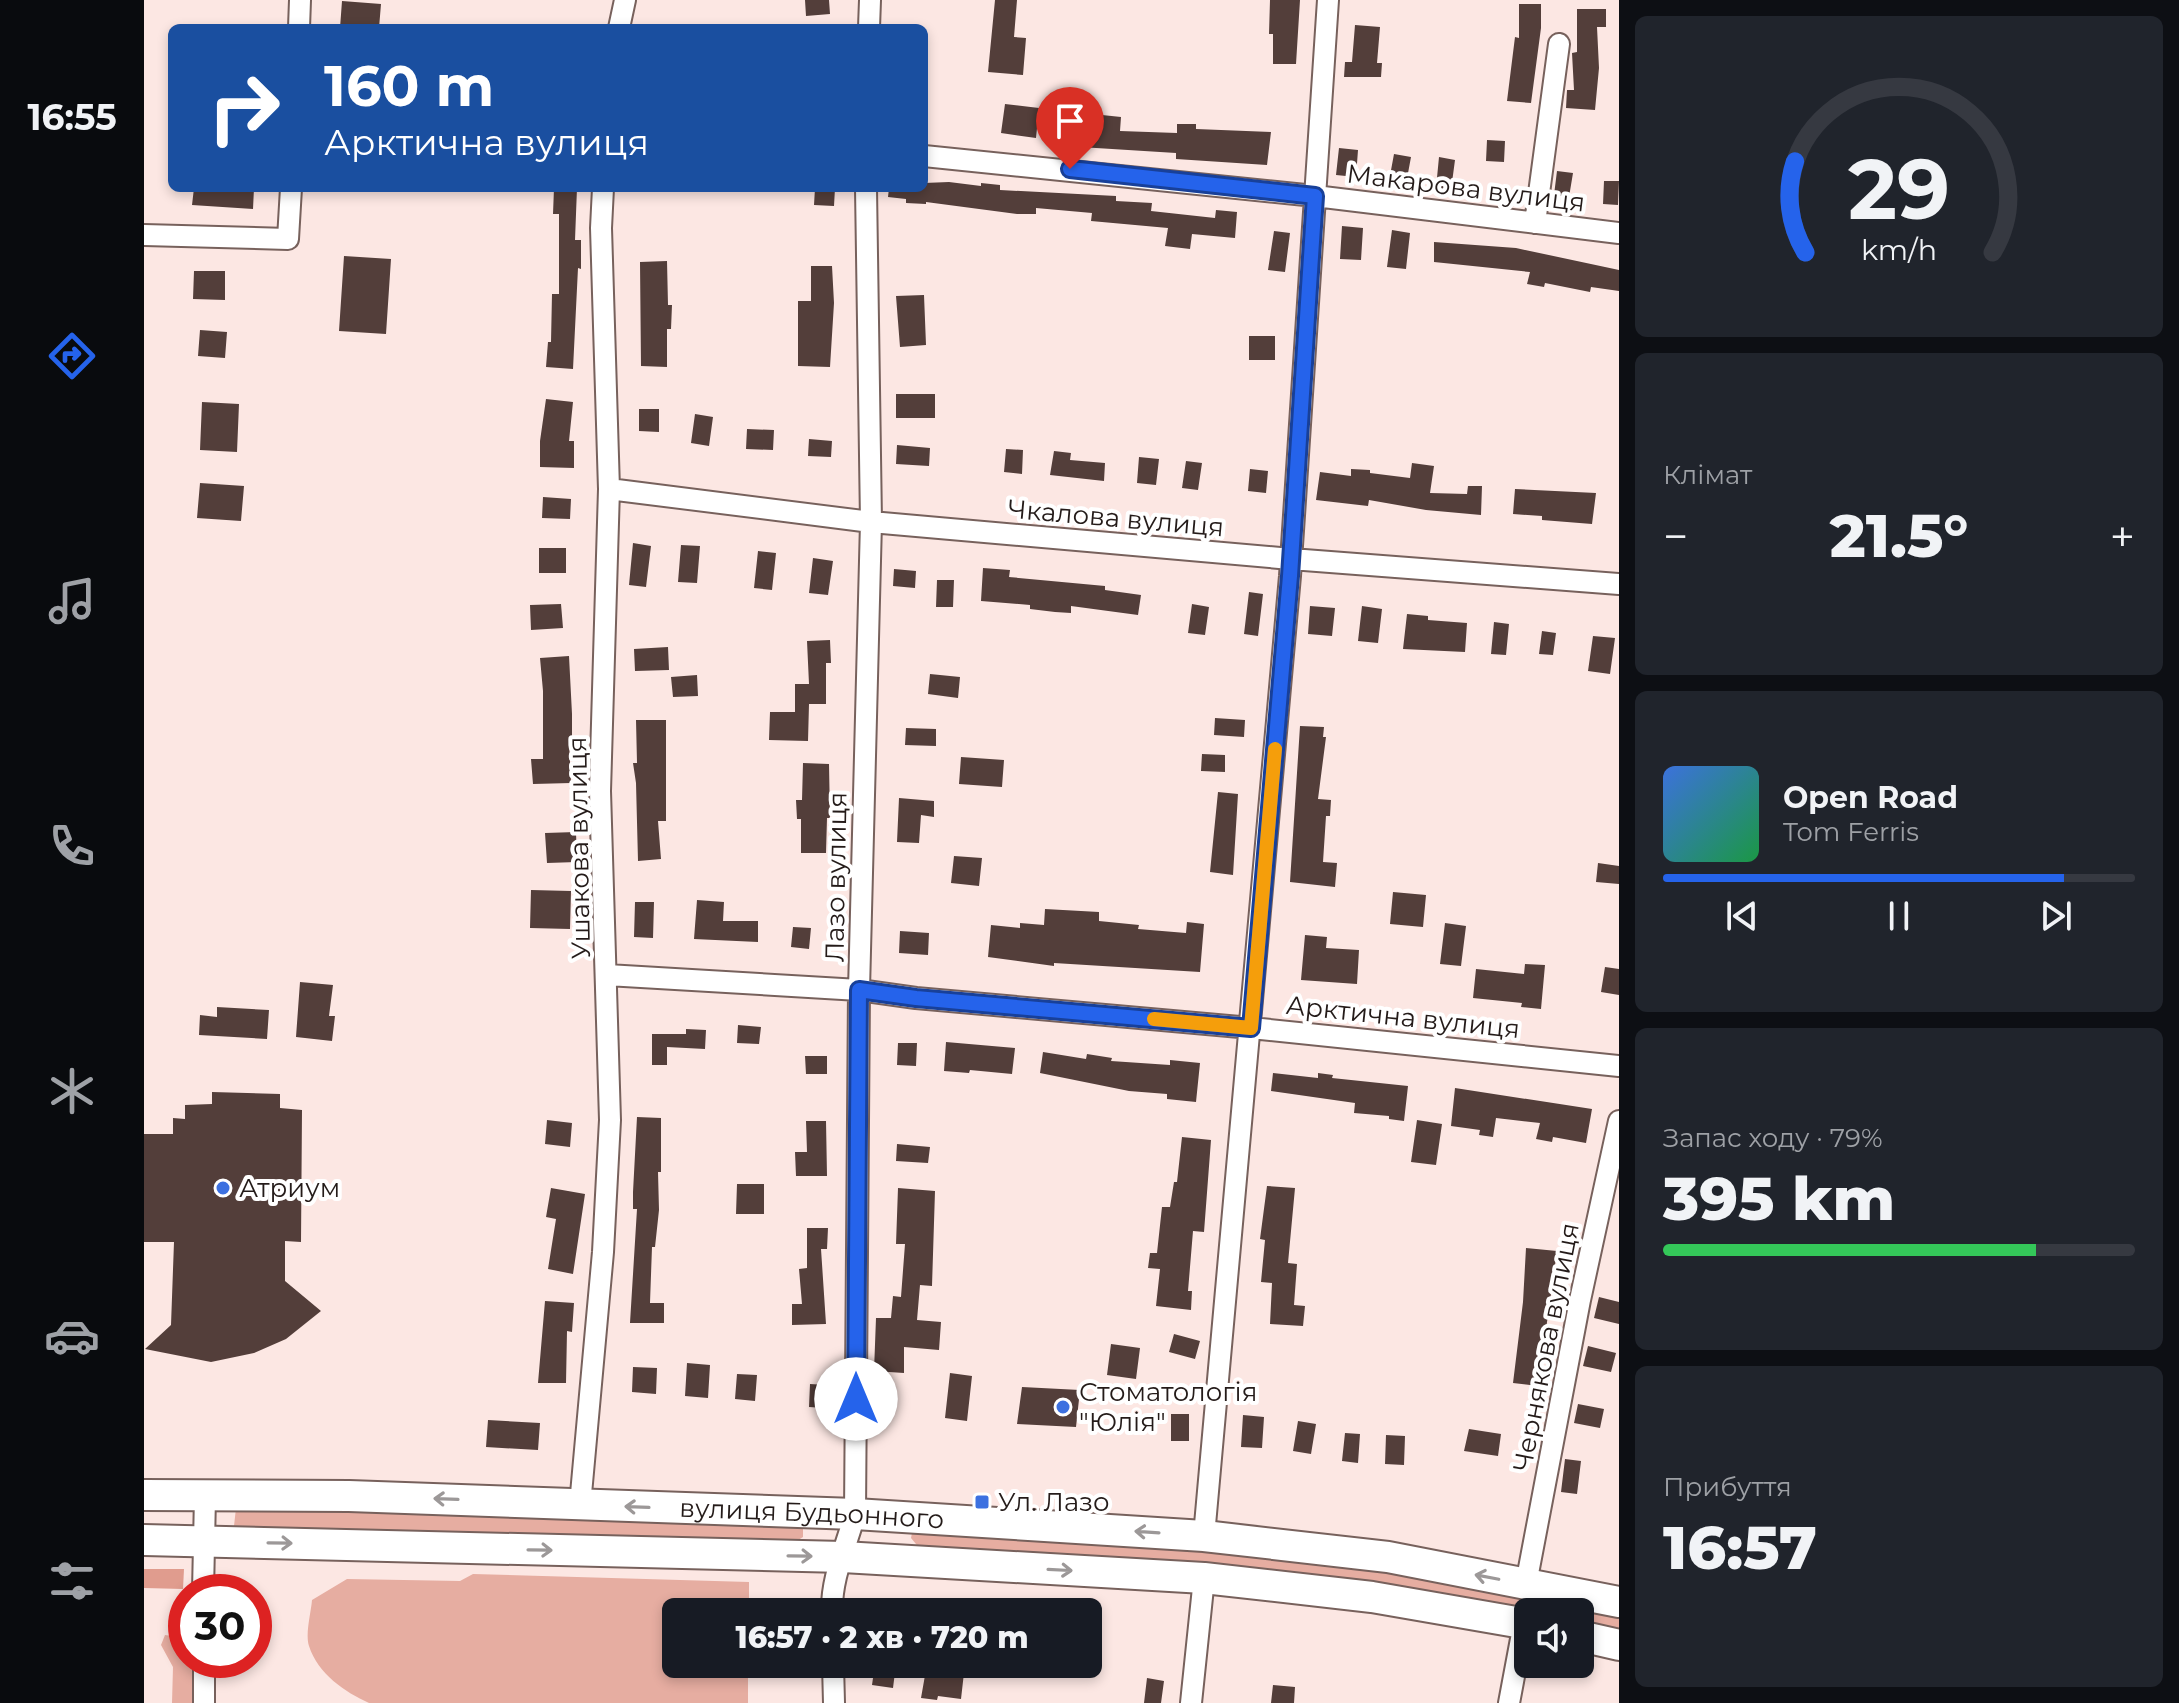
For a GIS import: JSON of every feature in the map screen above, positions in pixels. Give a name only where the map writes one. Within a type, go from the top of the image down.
[{"type":"main road","name":"вулиця Будьонного","points":[[144,1495],[349,1496],[855,1514],[1204,1536],[1388,1557],[1619,1602]]},
{"type":"main road","name":"вулиця Будьонного","points":[[144,1540],[843,1557],[1204,1578],[1372,1597],[1514,1621]]},
{"type":"main road","points":[[1594,1639],[1619,1645]]},
{"type":"street","points":[[299,24],[300,0]]},
{"type":"street","points":[[620,24],[625,0]]},
{"type":"street","points":[[869,24],[870,0]]},
{"type":"street","points":[[1204,1536],[1291,559],[1328,0]]},
{"type":"street","points":[[1535,223],[1559,44]]},
{"type":"street","name":"Макарова вулиця","points":[[928,156],[1315,196],[1619,233]]},
{"type":"street","points":[[144,235],[288,239],[291,192]]},
{"type":"street","name":"Ушакова вулиця","points":[[580,1505],[603,1252],[610,1120],[600,791],[609,489],[601,228],[603,192]]},
{"type":"street","name":"Лазо вулиця","points":[[832,1598],[832,1588],[855,1514],[859,990],[871,522],[866,192]]},
{"type":"street","name":"Чкалова вулиця","points":[[609,489],[871,522],[1619,584]]},
{"type":"street","name":"Арктична вулиця","points":[[607,975],[859,990],[1619,1066]]},
{"type":"street","name":"Чернякова вулиця","points":[[1526,1584],[1580,1300],[1619,1121]]},
{"type":"street","points":[[203,1574],[205,1496]]},
{"type":"street","points":[[1191,1703],[1204,1578]]},
{"type":"street","points":[[204,1678],[204,1703]]},
{"type":"street","points":[[833,1678],[834,1703]]},
{"type":"street","points":[[1509,1703],[1514,1678]]},
{"type":"shaded area","points":[[236,1508],[789,1523],[803,1528],[803,1537],[795,1542],[234,1526]]},
{"type":"shaded area","points":[[912,1533],[1306,1557],[1531,1598],[1514,1598],[1514,1611],[921,1550],[911,1538]]},
{"type":"shaded area","points":[[144,1569],[184,1569],[184,1574],[168,1574],[168,1589],[144,1588]]},
{"type":"shaded area","points":[[473,1574],[749,1582],[749,1598],[662,1598],[662,1678],[748,1678],[748,1703],[369,1703],[333,1681],[313,1656],[308,1636],[312,1600],[347,1579],[460,1581]]},
{"type":"shaded area","points":[[1594,1609],[1619,1614],[1619,1631],[1594,1625]]},
{"type":"shaded area","points":[[165,1635],[168,1635],[168,1658],[161,1645]]},
{"type":"shaded area","points":[[173,1678],[193,1678],[193,1703],[172,1703]]},
{"type":"building","points":[[805,0],[829,0],[830,14],[806,16]]},
{"type":"building","points":[[995,0],[1017,0],[1014,37],[1026,38],[1023,75],[988,72]]},
{"type":"building","points":[[1270,0],[1300,0],[1296,64],[1273,64],[1273,34],[1269,34]]},
{"type":"building","points":[[342,1],[381,4],[379,24],[340,24]]},
{"type":"building","points":[[1519,4],[1541,4],[1541,28],[1531,103],[1507,101],[1515,37],[1519,38]]},
{"type":"building","points":[[1577,9],[1606,9],[1606,27],[1597,27],[1599,68],[1595,110],[1566,108],[1567,90],[1574,90],[1572,53],[1577,52]]},
{"type":"building","points":[[1355,25],[1380,27],[1377,63],[1382,63],[1381,77],[1344,77],[1345,62],[1352,62]]},
{"type":"building","points":[[1068,95],[1085,96],[1083,113],[1121,117],[1120,131],[1177,133],[1177,124],[1196,124],[1196,129],[1271,132],[1267,165],[1176,159],[1176,153],[1064,146]]},
{"type":"building","points":[[1005,104],[1039,108],[1036,138],[1001,133]]},
{"type":"building","points":[[1487,140],[1505,141],[1504,162],[1486,161]]},
{"type":"building","points":[[1339,148],[1358,150],[1356,177],[1336,175]]},
{"type":"building","points":[[1394,154],[1411,157],[1406,184],[1389,181]]},
{"type":"building","points":[[1439,157],[1455,160],[1451,190],[1436,188]]},
{"type":"building","points":[[1557,171],[1573,173],[1569,197],[1554,195]]},
{"type":"building","points":[[1604,181],[1619,181],[1618,205],[1603,204]]},
{"type":"building","points":[[928,183],[981,186],[981,183],[1000,185],[1000,190],[1116,196],[1116,201],[1152,203],[1151,211],[1215,218],[1216,210],[1237,212],[1235,238],[1192,234],[1190,249],[1165,246],[1168,228],[1091,221],[1092,213],[1036,208],[1036,214],[1017,214],[926,202],[906,203],[906,199],[888,197],[889,192],[928,192]]},
{"type":"building","points":[[194,192],[254,192],[253,209],[192,205]]},
{"type":"building","points":[[554,192],[577,192],[575,240],[581,240],[581,269],[578,268],[573,369],[546,367],[548,342],[551,342],[552,294],[559,294],[559,214],[553,214]]},
{"type":"building","points":[[815,192],[835,192],[834,206],[814,205]]},
{"type":"building","points":[[1342,226],[1363,228],[1361,260],[1340,259]]},
{"type":"building","points":[[1392,230],[1410,233],[1406,269],[1387,267]]},
{"type":"building","points":[[1274,231],[1290,233],[1285,272],[1268,270]]},
{"type":"building","points":[[1434,242],[1516,248],[1619,270],[1619,291],[1591,287],[1590,292],[1545,283],[1544,287],[1527,284],[1530,272],[1434,262]]},
{"type":"building","points":[[344,256],[391,259],[386,334],[339,331]]},
{"type":"building","points":[[667,261],[668,305],[672,305],[671,329],[667,329],[667,367],[641,366],[640,262]]},
{"type":"building","points":[[811,266],[832,266],[834,303],[830,367],[798,366],[798,301],[811,301]]},
{"type":"building","points":[[194,271],[225,271],[225,300],[193,299]]},
{"type":"building","points":[[924,295],[926,345],[900,347],[896,296]]},
{"type":"building","points":[[200,330],[227,332],[225,358],[198,356]]},
{"type":"building","points":[[1249,336],[1275,336],[1275,360],[1249,360]]},
{"type":"building","points":[[896,394],[935,394],[935,418],[896,418]]},
{"type":"building","points":[[546,399],[573,402],[569,441],[574,441],[574,468],[540,467]]},
{"type":"building","points":[[202,402],[239,404],[237,452],[200,450]]},
{"type":"building","points":[[639,409],[659,409],[659,432],[639,431]]},
{"type":"building","points":[[695,414],[713,417],[709,446],[691,443]]},
{"type":"building","points":[[747,429],[774,430],[773,450],[746,449]]},
{"type":"building","points":[[809,439],[832,441],[831,457],[808,456]]},
{"type":"building","points":[[897,445],[930,448],[929,466],[896,464]]},
{"type":"building","points":[[1006,449],[1023,450],[1022,474],[1004,472]]},
{"type":"building","points":[[1054,451],[1071,453],[1070,460],[1105,463],[1104,481],[1050,475]]},
{"type":"building","points":[[1139,457],[1159,459],[1156,485],[1137,483]]},
{"type":"building","points":[[1186,461],[1202,463],[1198,490],[1182,488]]},
{"type":"building","points":[[1412,463],[1434,466],[1430,493],[1467,494],[1468,486],[1482,486],[1481,515],[1369,500],[1368,506],[1316,500],[1320,472],[1351,476],[1351,469],[1370,470],[1370,473],[1410,478]]},
{"type":"building","points":[[1250,469],[1268,471],[1266,493],[1248,491]]},
{"type":"building","points":[[200,483],[244,486],[241,521],[197,518]]},
{"type":"building","points":[[1515,489],[1596,493],[1592,524],[1513,514]]},
{"type":"building","points":[[543,497],[571,499],[570,519],[542,518]]},
{"type":"building","points":[[633,543],[651,546],[646,587],[629,585]]},
{"type":"building","points":[[681,545],[700,546],[697,583],[678,582]]},
{"type":"building","points":[[539,548],[566,548],[566,573],[539,573]]},
{"type":"building","points":[[758,551],[776,553],[772,590],[754,588]]},
{"type":"building","points":[[813,558],[833,561],[828,595],[809,593]]},
{"type":"building","points":[[983,568],[1010,570],[1009,577],[1105,586],[1105,590],[1141,595],[1138,615],[1071,606],[1071,613],[1055,612],[1030,609],[1030,605],[981,601]]},
{"type":"building","points":[[894,569],[916,571],[915,588],[893,586]]},
{"type":"building","points":[[937,580],[954,580],[953,607],[936,607]]},
{"type":"building","points":[[1249,592],[1263,594],[1258,636],[1244,634]]},
{"type":"building","points":[[561,604],[563,628],[531,630],[530,605]]},
{"type":"building","points":[[1192,604],[1209,607],[1205,635],[1188,633]]},
{"type":"building","points":[[1310,606],[1335,608],[1332,636],[1308,634]]},
{"type":"building","points":[[1362,606],[1382,609],[1378,643],[1358,641]]},
{"type":"building","points":[[1407,614],[1428,616],[1428,620],[1467,623],[1465,652],[1403,649]]},
{"type":"building","points":[[1494,622],[1509,624],[1506,655],[1491,654]]},
{"type":"building","points":[[1542,631],[1556,633],[1553,655],[1539,654]]},
{"type":"building","points":[[1593,636],[1615,638],[1610,674],[1588,671]]},
{"type":"building","points":[[830,640],[831,663],[826,663],[826,704],[809,704],[808,741],[769,740],[770,712],[795,712],[795,684],[809,684],[807,641]]},
{"type":"building","points":[[668,647],[669,670],[635,671],[634,649]]},
{"type":"building","points":[[569,656],[571,783],[533,784],[531,759],[543,759],[540,658]]},
{"type":"building","points":[[930,674],[960,677],[958,698],[928,694]]},
{"type":"building","points":[[697,675],[698,696],[673,697],[671,677]]},
{"type":"building","points":[[1215,718],[1245,720],[1244,737],[1214,735]]},
{"type":"building","points":[[636,720],[666,720],[666,821],[658,821],[661,859],[638,861],[633,763],[637,763]]},
{"type":"building","points":[[1300,726],[1324,727],[1323,737],[1326,737],[1318,799],[1331,800],[1330,816],[1326,816],[1323,862],[1337,863],[1335,887],[1290,882]]},
{"type":"building","points":[[906,728],[936,729],[936,746],[905,745]]},
{"type":"building","points":[[1202,754],[1225,755],[1225,772],[1201,771]]},
{"type":"building","points":[[961,757],[1004,760],[1002,787],[959,784]]},
{"type":"building","points":[[803,763],[829,764],[830,818],[827,818],[826,853],[801,853],[801,819],[797,819],[796,800],[802,800]]},
{"type":"building","points":[[1218,792],[1238,794],[1233,875],[1210,872]]},
{"type":"building","points":[[899,798],[934,801],[934,817],[921,815],[919,843],[897,842]]},
{"type":"building","points":[[576,832],[577,862],[547,863],[545,833]]},
{"type":"building","points":[[954,856],[982,858],[979,886],[951,883]]},
{"type":"building","points":[[1598,863],[1619,866],[1619,884],[1596,882]]},
{"type":"building","points":[[531,890],[571,891],[570,929],[530,928]]},
{"type":"building","points":[[1393,892],[1426,895],[1423,927],[1390,924]]},
{"type":"building","points":[[697,900],[724,902],[723,921],[758,921],[758,942],[694,939]]},
{"type":"building","points":[[635,902],[654,902],[653,938],[634,937]]},
{"type":"building","points":[[1045,909],[1099,912],[1099,921],[1139,925],[1138,929],[1186,933],[1187,922],[1204,924],[1200,972],[1054,963],[1054,966],[988,957],[991,925],[1020,928],[1020,923],[1044,925]]},
{"type":"building","points":[[1445,923],[1466,926],[1461,966],[1440,964]]},
{"type":"building","points":[[793,927],[811,928],[809,949],[791,947]]},
{"type":"building","points":[[900,931],[929,933],[928,955],[899,953]]},
{"type":"building","points":[[1305,935],[1327,937],[1326,948],[1359,950],[1357,984],[1301,980]]},
{"type":"building","points":[[1525,964],[1545,965],[1541,1009],[1521,1007],[1522,1003],[1473,998],[1476,969],[1524,974]]},
{"type":"building","points":[[1605,967],[1619,969],[1619,995],[1601,992]]},
{"type":"building","points":[[300,982],[333,985],[329,1016],[335,1016],[332,1041],[296,1037]]},
{"type":"building","points":[[217,1007],[269,1010],[267,1039],[199,1035],[200,1015],[217,1017]]},
{"type":"building","points":[[738,1025],[761,1027],[759,1044],[737,1043]]},
{"type":"building","points":[[686,1029],[706,1030],[705,1049],[667,1047],[667,1065],[652,1065],[652,1034],[686,1034]]},
{"type":"building","points":[[946,1042],[1015,1048],[1012,1074],[944,1071]]},
{"type":"building","points":[[898,1043],[917,1043],[916,1066],[897,1065]]},
{"type":"building","points":[[1043,1052],[1086,1059],[1087,1054],[1112,1058],[1111,1061],[1170,1065],[1170,1060],[1200,1063],[1196,1102],[1167,1099],[1167,1094],[1129,1091],[1040,1073]]},
{"type":"building","points":[[805,1056],[827,1056],[827,1074],[806,1074]]},
{"type":"building","points":[[1273,1073],[1318,1078],[1318,1073],[1333,1075],[1332,1078],[1408,1086],[1404,1121],[1389,1119],[1389,1116],[1354,1113],[1355,1103],[1271,1091]]},
{"type":"building","points":[[1455,1088],[1592,1109],[1586,1143],[1553,1137],[1552,1142],[1536,1139],[1540,1123],[1496,1118],[1493,1137],[1479,1135],[1480,1130],[1451,1126]]},
{"type":"building","name":"Атриум","points":[[212,1092],[280,1094],[280,1108],[302,1110],[301,1242],[285,1241],[285,1281],[321,1311],[286,1339],[254,1353],[211,1362],[145,1349],[171,1325],[174,1242],[144,1242],[144,1134],[173,1134],[173,1118],[185,1119],[185,1105],[212,1104]]},
{"type":"building","points":[[637,1117],[661,1118],[659,1210],[655,1247],[652,1247],[650,1303],[664,1303],[664,1323],[630,1323],[637,1209],[633,1209],[633,1192]]},
{"type":"building","points":[[547,1120],[572,1123],[570,1147],[545,1144]]},
{"type":"building","points":[[1417,1120],[1442,1124],[1436,1165],[1411,1162]]},
{"type":"building","points":[[806,1121],[826,1121],[827,1176],[796,1176],[795,1152],[807,1152]]},
{"type":"building","points":[[1182,1137],[1211,1140],[1204,1232],[1193,1231],[1188,1291],[1192,1291],[1191,1310],[1156,1306],[1160,1269],[1148,1268],[1150,1253],[1157,1253],[1162,1207],[1170,1207],[1174,1182],[1177,1182]]},
{"type":"building","points":[[897,1144],[930,1147],[928,1163],[896,1161]]},
{"type":"building","points":[[737,1184],[764,1184],[764,1214],[736,1214]]},
{"type":"building","points":[[1267,1186],[1295,1188],[1288,1263],[1297,1264],[1294,1305],[1305,1306],[1303,1326],[1270,1324],[1272,1283],[1261,1282],[1265,1240],[1260,1239]]},
{"type":"building","points":[[551,1188],[585,1194],[573,1274],[548,1269],[556,1219],[546,1217]]},
{"type":"building","points":[[898,1188],[935,1191],[932,1286],[920,1285],[917,1320],[941,1322],[939,1350],[904,1347],[904,1373],[874,1371],[876,1318],[891,1318],[893,1296],[901,1297],[905,1244],[896,1244]]},
{"type":"building","points":[[807,1228],[828,1228],[827,1249],[821,1249],[826,1324],[792,1325],[792,1304],[802,1304],[799,1269],[807,1268]]},
{"type":"building","points":[[1526,1248],[1557,1251],[1538,1386],[1513,1383]]},
{"type":"building","points":[[1599,1297],[1619,1302],[1619,1324],[1594,1318]]},
{"type":"building","points":[[545,1301],[574,1303],[572,1332],[567,1331],[566,1383],[538,1383]]},
{"type":"building","points":[[1174,1334],[1200,1341],[1195,1359],[1169,1352]]},
{"type":"building","points":[[1111,1344],[1140,1348],[1136,1379],[1107,1375]]},
{"type":"building","points":[[1588,1346],[1616,1353],[1611,1372],[1583,1366]]},
{"type":"building","points":[[687,1363],[710,1365],[708,1398],[685,1396]]},
{"type":"building","points":[[633,1367],[657,1368],[656,1394],[632,1392]]},
{"type":"building","points":[[950,1373],[972,1376],[967,1421],[945,1418]]},
{"type":"building","points":[[737,1374],[757,1375],[755,1401],[735,1399]]},
{"type":"building","points":[[810,1384],[826,1385],[825,1408],[809,1407]]},
{"type":"building","points":[[1022,1387],[1080,1390],[1076,1427],[1017,1424]]},
{"type":"building","points":[[1578,1404],[1604,1409],[1600,1428],[1574,1423]]},
{"type":"building","points":[[1171,1414],[1189,1414],[1189,1441],[1171,1441]]},
{"type":"building","points":[[1243,1415],[1264,1417],[1262,1448],[1241,1447]]},
{"type":"building","points":[[488,1420],[540,1423],[538,1450],[486,1447]]},
{"type":"building","points":[[1298,1421],[1316,1424],[1311,1454],[1293,1451]]},
{"type":"building","points":[[1469,1429],[1501,1434],[1498,1456],[1464,1451]]},
{"type":"building","points":[[1345,1433],[1360,1434],[1358,1463],[1342,1461]]},
{"type":"building","points":[[1386,1435],[1405,1436],[1404,1465],[1385,1464]]},
{"type":"building","points":[[1565,1459],[1581,1461],[1577,1494],[1561,1492]]},
{"type":"building","points":[[873,1678],[894,1678],[893,1688],[872,1685]]},
{"type":"building","points":[[925,1678],[963,1678],[961,1699],[938,1696],[937,1700],[921,1698]]},
{"type":"building","points":[[1147,1678],[1164,1681],[1161,1703],[1144,1703]]},
{"type":"building","points":[[1273,1685],[1295,1687],[1294,1703],[1271,1703]]},
{"type":"slow traffic","points":[[1154,1019],[1251,1028],[1275,749]]},
{"type":"place","name":"Атриум","points":[[223,1188]]},
{"type":"place","name":"Стоматологія \"Юлія\"","points":[[1063,1407]]},
{"type":"place","name":"Ул. Лазо","points":[[982,1502]]},
{"type":"route","points":[[856,1399],[859,990],[916,998],[1251,1028],[1290,576],[1315,196],[1070,169]]}]
